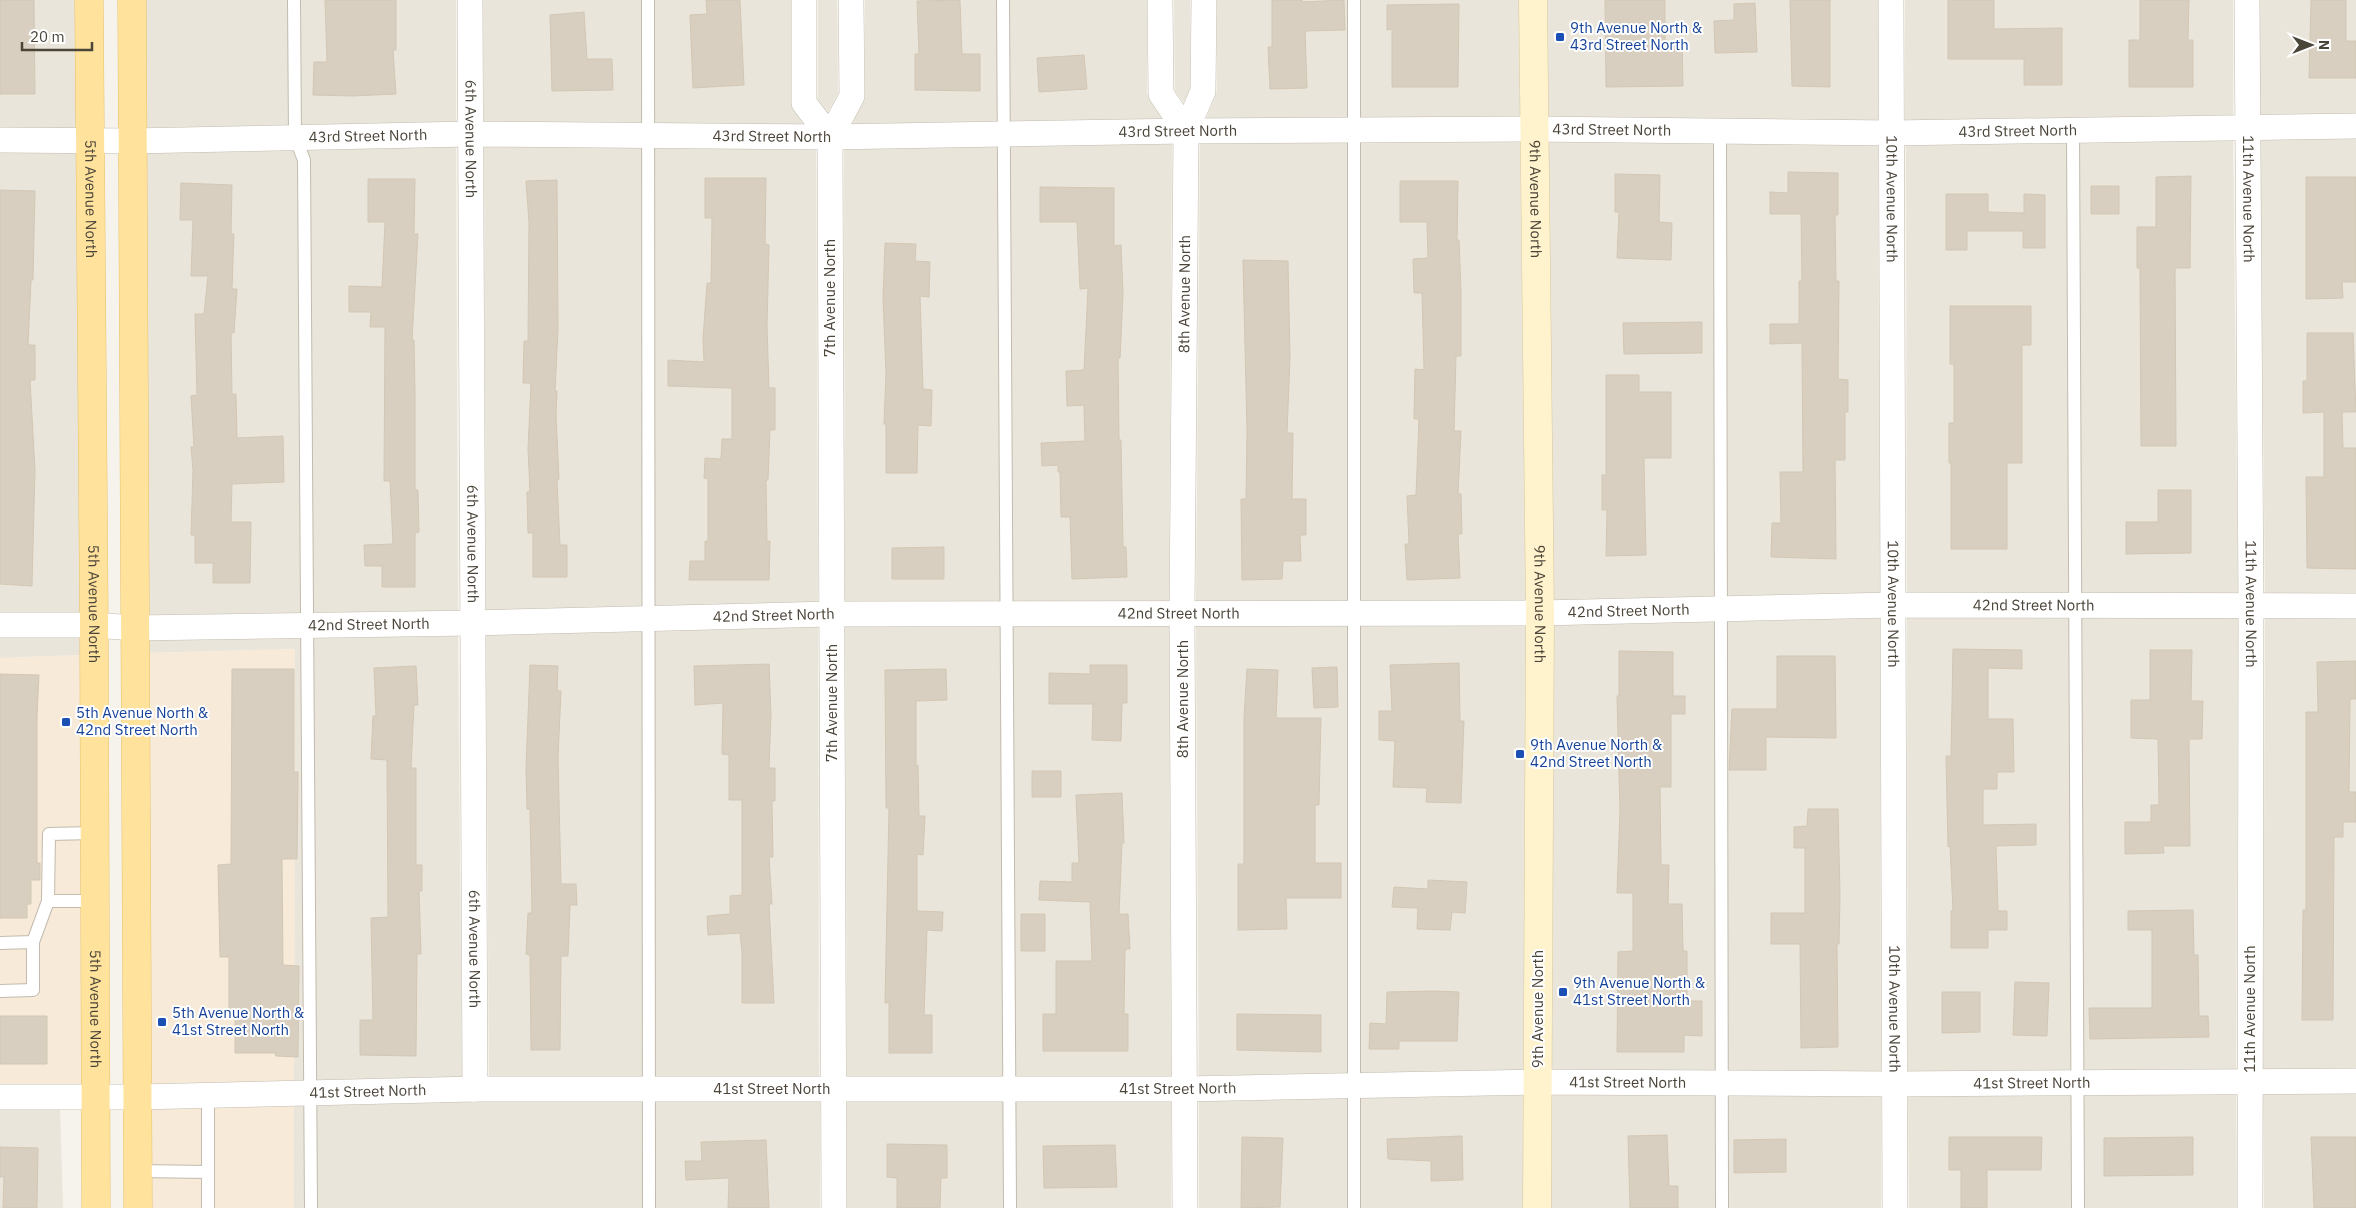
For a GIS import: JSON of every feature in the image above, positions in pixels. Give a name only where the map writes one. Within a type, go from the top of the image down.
[{"type":"main road","name":"5th Avenue North","points":[[89,0],[96,1208]]},
{"type":"main road","points":[[132,0],[134,628],[139,1097],[138,1208]]},
{"type":"street","name":"6th Avenue North","points":[[470,0],[475,1089]]},
{"type":"street","points":[[804,0],[804,103],[830,137]]},
{"type":"street","name":"7th Avenue North","points":[[834,1208],[830,137],[852,96],[851,0]]},
{"type":"street","points":[[1160,0],[1161,94],[1186,131]]},
{"type":"street","name":"8th Avenue North","points":[[1185,1208],[1182,613],[1186,131],[1204,91],[1204,0]]},
{"type":"street","name":"9th Avenue North","points":[[1533,0],[1540,613],[1537,1208]]},
{"type":"street","name":"10th Avenue North","points":[[1891,0],[1895,1208]]},
{"type":"street","name":"11th Avenue North","points":[[2247,0],[2246,128],[2251,605],[2250,1208]]},
{"type":"street","name":"43rd Street North","points":[[0,140],[90,141],[470,134],[830,137],[1186,131],[1533,129],[1892,133],[2356,126]]},
{"type":"street","name":"42nd Street North","points":[[0,626],[94,625],[134,628],[472,623],[832,614],[1540,613],[1893,605],[2356,606]]},
{"type":"street","name":"41st Street North","points":[[0,1097],[139,1097],[475,1089],[1185,1089],[1538,1082],[1895,1084],[2356,1081]]},
{"type":"lane","points":[[294,0],[295,137],[304,160],[311,1208]]},
{"type":"lane","points":[[648,0],[649,1208]]},
{"type":"lane","points":[[1003,0],[1010,1208]]},
{"type":"lane","points":[[1354,0],[1354,1208]]},
{"type":"lane","points":[[2073,130],[2078,1208]]},
{"type":"lane","points":[[1720,131],[1722,1208]]},
{"type":"lane","points":[[0,990],[33,990],[33,942],[48,901],[49,834],[94,833]]},
{"type":"lane","points":[[48,901],[95,901]]},
{"type":"lane","points":[[0,943],[33,942]]},
{"type":"lane","points":[[208,1095],[208,1208]]},
{"type":"lane","points":[[138,1171],[208,1172]]},
{"type":"shaded area","points":[[0,0],[76,0],[76,129],[0,128]]},
{"type":"shaded area","points":[[146,0],[456,0],[456,122],[146,128]]},
{"type":"shaded area","points":[[483,0],[791,0],[791,103],[793,110],[804,125],[484,122]]},
{"type":"shaded area","points":[[818,0],[837,0],[838,93],[828,112],[818,99]]},
{"type":"shaded area","points":[[865,0],[1147,0],[1147,94],[1162,119],[852,125],[865,96]]},
{"type":"shaded area","points":[[1174,0],[1190,0],[1190,89],[1184,103],[1175,91]]},
{"type":"shaded area","points":[[1217,0],[1519,0],[1520,117],[1206,119],[1217,91]]},
{"type":"shaded area","points":[[1546,0],[1878,0],[1878,121],[1547,117]]},
{"type":"shaded area","points":[[1905,0],[2233,0],[2233,116],[1905,121]]},
{"type":"shaded area","points":[[2260,0],[2356,0],[2356,114],[2260,115]]},
{"type":"shaded area","points":[[2356,138],[2356,594],[2265,593],[2260,139]]},
{"type":"shaded area","points":[[2233,140],[2238,593],[1907,593],[1906,145]]},
{"type":"shaded area","points":[[1520,141],[1526,601],[1196,601],[1200,143]]},
{"type":"shaded area","points":[[1547,141],[1878,145],[1880,594],[1554,601]]},
{"type":"shaded area","points":[[1172,143],[1169,601],[845,602],[844,149]]},
{"type":"shaded area","points":[[456,146],[458,611],[148,615],[146,152]]},
{"type":"shaded area","points":[[484,146],[816,149],[818,602],[486,611]]},
{"type":"shaded area","points":[[0,153],[76,153],[80,613],[0,613]]},
{"type":"shaded area","points":[[1880,618],[1881,1072],[1552,1070],[1554,625]]},
{"type":"shaded area","points":[[1907,618],[2238,618],[2236,1069],[1908,1072]]},
{"type":"shaded area","points":[[2265,618],[2356,618],[2356,1069],[2263,1069]]},
{"type":"shaded area","points":[[845,626],[1169,626],[1171,1077],[847,1076]]},
{"type":"shaded area","points":[[1196,626],[1527,626],[1524,1070],[1199,1076]]},
{"type":"shaded area","points":[[818,627],[819,1076],[489,1076],[486,635]]},
{"type":"shaded area","points":[[458,636],[462,1077],[294,1081],[295,649],[148,653],[148,640]]},
{"type":"shaded area","points":[[81,637],[81,655],[0,658],[0,638]]},
{"type":"shaded area","points":[[295,649],[294,1081],[152,1085],[148,653]]},
{"type":"shaded area","points":[[81,655],[81,1085],[0,1085],[0,658]]},
{"type":"shaded area","points":[[1552,1094],[1881,1096],[1881,1208],[1551,1208]]},
{"type":"shaded area","points":[[2236,1094],[2237,1208],[1909,1208],[1908,1096]]},
{"type":"shaded area","points":[[2263,1094],[2356,1094],[2356,1208],[2264,1208]]},
{"type":"shaded area","points":[[1524,1095],[1523,1208],[1199,1208],[1199,1101]]},
{"type":"shaded area","points":[[820,1100],[820,1208],[294,1208],[294,1105],[475,1101]]},
{"type":"shaded area","points":[[847,1100],[1171,1101],[1171,1208],[847,1208]]},
{"type":"shaded area","points":[[294,1105],[294,1208],[152,1208],[152,1109]]},
{"type":"shaded area","points":[[0,1109],[60,1109],[63,1208],[0,1208]]},
{"type":"building","points":[[0,0],[34,0],[35,94],[0,94]]},
{"type":"building","points":[[325,0],[396,0],[396,50],[393,50],[396,94],[313,95],[314,62],[327,62]]},
{"type":"building","points":[[706,0],[740,0],[744,85],[693,88],[690,15],[707,14]]},
{"type":"building","points":[[960,0],[962,54],[980,54],[980,91],[915,90],[915,54],[919,54],[917,1]]},
{"type":"building","points":[[1272,0],[1302,0],[1302,2],[1344,0],[1345,30],[1305,31],[1307,88],[1270,89],[1268,47],[1272,47]]},
{"type":"building","points":[[1605,0],[1665,0],[1665,43],[1682,42],[1683,86],[1606,87]]},
{"type":"building","points":[[1790,0],[1830,0],[1830,87],[1792,86]]},
{"type":"building","points":[[1948,0],[1994,0],[1994,29],[2062,28],[2062,85],[2024,85],[2024,59],[1948,59]]},
{"type":"building","points":[[2140,0],[2189,0],[2188,40],[2193,40],[2193,87],[2129,87],[2129,40],[2140,40]]},
{"type":"building","points":[[2311,0],[2346,0],[2346,41],[2356,41],[2356,78],[2309,78]]},
{"type":"building","points":[[1755,3],[1757,52],[1715,53],[1714,21],[1734,20],[1734,4]]},
{"type":"building","points":[[1459,4],[1458,87],[1392,87],[1392,29],[1387,30],[1387,5]]},
{"type":"building","points":[[584,12],[587,59],[612,59],[613,90],[552,91],[550,15]]},
{"type":"building","points":[[1084,55],[1087,89],[1039,92],[1037,58]]},
{"type":"building","points":[[1788,172],[1838,173],[1838,215],[1835,215],[1836,281],[1839,281],[1838,379],[1848,380],[1848,412],[1845,412],[1845,460],[1835,460],[1836,559],[1771,557],[1772,523],[1781,523],[1780,472],[1803,472],[1802,343],[1770,344],[1770,324],[1799,324],[1799,281],[1802,281],[1801,214],[1770,214],[1770,192],[1788,193]]},
{"type":"building","points":[[1615,174],[1660,175],[1659,222],[1672,223],[1671,260],[1617,258],[1619,212],[1615,212]]},
{"type":"building","points":[[2191,176],[2190,268],[2175,268],[2176,446],[2141,446],[2140,268],[2137,268],[2137,227],[2156,227],[2156,177]]},
{"type":"building","points":[[2306,177],[2356,177],[2356,282],[2342,282],[2343,298],[2306,299]]},
{"type":"building","points":[[705,178],[766,178],[765,244],[769,245],[767,327],[769,388],[775,388],[775,430],[770,430],[768,480],[766,480],[767,541],[770,541],[769,580],[689,580],[690,561],[705,561],[705,541],[708,541],[708,479],[704,478],[705,458],[721,459],[722,439],[732,439],[732,388],[668,386],[668,360],[704,362],[703,339],[707,283],[711,283],[712,218],[705,218]]},
{"type":"building","points":[[368,179],[415,179],[414,234],[418,234],[412,340],[414,340],[415,490],[418,490],[419,532],[415,533],[415,587],[382,587],[382,566],[365,566],[364,545],[393,544],[390,481],[384,481],[385,327],[370,327],[371,312],[349,312],[349,286],[382,287],[385,222],[368,222]]},
{"type":"building","points":[[557,180],[558,329],[555,391],[557,391],[556,415],[559,479],[557,480],[560,545],[567,545],[567,577],[533,577],[533,533],[528,533],[527,492],[530,492],[528,449],[531,383],[523,383],[524,341],[528,341],[529,222],[526,181]]},
{"type":"building","points":[[1400,181],[1458,181],[1457,240],[1459,240],[1461,291],[1461,356],[1456,356],[1454,431],[1461,431],[1458,494],[1461,494],[1462,534],[1458,534],[1460,578],[1407,580],[1405,544],[1409,544],[1407,496],[1416,495],[1419,419],[1414,419],[1415,369],[1424,370],[1422,293],[1414,293],[1413,259],[1428,258],[1427,222],[1400,222]]},
{"type":"building","points":[[181,183],[232,185],[231,234],[234,234],[232,289],[237,289],[234,333],[231,333],[232,394],[236,394],[237,438],[283,436],[284,482],[232,484],[231,522],[251,522],[250,583],[213,583],[213,563],[195,563],[195,535],[191,535],[193,470],[191,447],[194,447],[191,396],[197,395],[195,314],[204,314],[208,276],[191,276],[193,220],[180,220]]},
{"type":"building","points":[[2091,186],[2119,186],[2119,214],[2091,214]]},
{"type":"building","points":[[1040,187],[1114,188],[1114,246],[1121,245],[1123,293],[1120,358],[1118,358],[1119,440],[1121,440],[1123,547],[1126,547],[1127,577],[1072,579],[1070,517],[1061,517],[1060,472],[1058,472],[1058,465],[1042,466],[1041,443],[1085,441],[1084,405],[1067,406],[1066,371],[1084,370],[1088,288],[1080,289],[1077,222],[1040,222]]},
{"type":"building","points":[[0,190],[35,191],[33,280],[31,280],[28,345],[35,345],[35,380],[30,380],[35,470],[32,586],[0,584]]},
{"type":"building","points":[[1946,194],[1988,194],[1988,212],[2024,213],[2024,194],[2045,195],[2045,248],[2023,248],[2023,231],[1967,231],[1967,250],[1946,250]]},
{"type":"building","points":[[885,243],[916,244],[915,261],[930,262],[929,297],[920,296],[923,389],[932,390],[931,426],[918,425],[917,473],[886,473],[886,424],[884,424],[886,373],[883,297]]},
{"type":"building","points":[[1243,260],[1288,261],[1290,358],[1287,433],[1293,433],[1292,499],[1306,499],[1306,535],[1300,535],[1301,561],[1283,561],[1282,579],[1242,580],[1241,499],[1246,499],[1247,432]]},
{"type":"building","points":[[1950,306],[2031,306],[2031,345],[2022,345],[2022,463],[2007,463],[2007,549],[1951,549],[1949,423],[1954,423],[1954,364],[1950,364]]},
{"type":"building","points":[[1702,322],[1702,353],[1624,354],[1623,323]]},
{"type":"building","points":[[2307,333],[2353,333],[2356,412],[2342,412],[2343,448],[2356,448],[2356,569],[2307,568],[2306,477],[2324,477],[2324,412],[2303,413],[2303,381],[2307,381]]},
{"type":"building","points":[[1606,375],[1639,375],[1639,392],[1671,392],[1671,458],[1644,458],[1646,555],[1606,556],[1607,510],[1602,510],[1602,475],[1606,475]]},
{"type":"building","points":[[2158,490],[2191,490],[2191,553],[2126,554],[2126,522],[2158,522]]},
{"type":"building","points":[[944,547],[944,579],[892,579],[892,548]]},
{"type":"building","points":[[1953,649],[2022,650],[2022,669],[1988,668],[1988,719],[2013,719],[2014,772],[1997,772],[1997,789],[1983,789],[1983,825],[2036,824],[2036,845],[1996,846],[1998,911],[2007,911],[2007,930],[1988,930],[1988,948],[1951,948],[1951,911],[1953,911],[1950,846],[1948,847],[1946,756],[1951,756]]},
{"type":"building","points":[[2150,650],[2192,650],[2191,701],[2203,701],[2202,739],[2189,739],[2190,846],[2163,846],[2164,853],[2125,854],[2125,822],[2151,822],[2151,805],[2159,805],[2158,739],[2131,738],[2131,700],[2150,700]]},
{"type":"building","points":[[1619,651],[1673,652],[1673,696],[1685,696],[1685,714],[1671,714],[1671,787],[1660,787],[1661,865],[1669,865],[1668,904],[1682,904],[1683,951],[1687,951],[1687,1001],[1702,1001],[1702,1036],[1684,1035],[1684,1052],[1617,1052],[1618,952],[1633,951],[1633,893],[1617,893],[1620,811],[1617,696],[1619,696]]},
{"type":"building","points":[[1777,656],[1835,656],[1836,738],[1766,737],[1766,770],[1729,770],[1732,709],[1777,709]]},
{"type":"building","points":[[2356,661],[2356,699],[2350,699],[2349,792],[2356,792],[2356,822],[2343,822],[2343,837],[2334,837],[2333,1020],[2302,1020],[2303,910],[2306,910],[2306,712],[2318,712],[2317,662]]},
{"type":"building","points":[[1459,663],[1460,721],[1464,721],[1461,803],[1426,802],[1427,788],[1393,787],[1395,741],[1379,740],[1379,711],[1392,711],[1390,665]]},
{"type":"building","points":[[769,664],[771,714],[769,768],[775,768],[775,801],[772,801],[773,857],[769,857],[772,904],[769,904],[774,1003],[742,1003],[740,933],[708,935],[707,916],[730,914],[730,896],[742,895],[742,800],[729,800],[729,755],[722,754],[723,703],[695,705],[694,666]]},
{"type":"building","points":[[530,665],[558,666],[557,691],[561,691],[558,757],[561,884],[576,884],[577,905],[570,905],[568,956],[561,956],[560,1050],[531,1050],[530,955],[526,954],[528,913],[532,913],[530,809],[527,809],[526,769]]},
{"type":"building","points":[[1090,665],[1127,665],[1127,703],[1122,703],[1121,741],[1092,740],[1093,704],[1049,704],[1049,673],[1090,674]]},
{"type":"building","points":[[416,666],[418,705],[414,705],[411,768],[416,768],[416,865],[422,865],[422,891],[419,891],[421,954],[417,954],[416,1056],[360,1055],[360,1020],[373,1020],[371,918],[388,917],[387,760],[371,759],[373,716],[376,716],[374,668]]},
{"type":"building","points":[[1337,667],[1338,707],[1314,708],[1312,668]]},
{"type":"building","points":[[232,669],[294,669],[294,772],[298,772],[297,859],[282,859],[283,965],[299,966],[298,1057],[276,1056],[275,1053],[235,1053],[235,1018],[229,1018],[229,957],[220,957],[218,865],[231,864]]},
{"type":"building","points":[[946,669],[947,700],[916,701],[916,766],[918,765],[919,816],[925,816],[923,855],[917,854],[917,911],[943,912],[942,931],[927,930],[924,1015],[932,1015],[932,1053],[889,1053],[889,1003],[885,1003],[889,808],[886,808],[885,670]]},
{"type":"building","points":[[1247,669],[1278,670],[1276,718],[1321,718],[1319,805],[1315,805],[1315,863],[1341,863],[1341,898],[1286,898],[1287,929],[1238,930],[1238,864],[1244,864],[1244,717]]},
{"type":"building","points":[[0,674],[39,675],[37,716],[37,863],[40,863],[40,880],[31,880],[31,904],[27,904],[27,918],[0,918]]},
{"type":"building","points":[[1032,771],[1061,771],[1061,797],[1032,797]]},
{"type":"building","points":[[1122,793],[1124,843],[1122,843],[1119,914],[1128,914],[1130,949],[1125,949],[1124,1014],[1128,1014],[1128,1051],[1043,1051],[1043,1014],[1056,1014],[1056,961],[1092,961],[1090,902],[1039,900],[1040,881],[1072,882],[1072,863],[1079,863],[1076,795]]},
{"type":"building","points":[[1808,809],[1838,809],[1840,895],[1839,944],[1837,944],[1838,1047],[1801,1048],[1800,944],[1771,944],[1771,913],[1805,913],[1805,848],[1794,848],[1794,827],[1807,826]]},
{"type":"building","points":[[1428,880],[1467,882],[1465,913],[1452,912],[1450,930],[1417,929],[1418,908],[1392,907],[1394,887],[1428,889]]},
{"type":"building","points":[[2193,910],[2194,955],[2198,955],[2199,1016],[2208,1016],[2209,1037],[2090,1039],[2089,1008],[2152,1008],[2152,930],[2128,930],[2128,911]]},
{"type":"building","points":[[1021,914],[1045,914],[1045,951],[1021,951]]},
{"type":"building","points":[[2015,982],[2049,983],[2047,1036],[2013,1035]]},
{"type":"building","points":[[1387,992],[1459,992],[1457,1041],[1399,1041],[1399,1049],[1369,1049],[1370,1023],[1386,1024]]},
{"type":"building","points":[[1942,992],[1980,992],[1980,1032],[1942,1033]]},
{"type":"building","points":[[1237,1014],[1321,1015],[1321,1052],[1237,1050]]},
{"type":"building","points":[[0,1016],[47,1016],[47,1064],[0,1064]]},
{"type":"building","points":[[1667,1135],[1669,1186],[1678,1186],[1678,1208],[1630,1208],[1628,1136]]},
{"type":"building","points":[[1462,1136],[1463,1180],[1431,1181],[1431,1161],[1388,1159],[1387,1139]]},
{"type":"building","points":[[1242,1137],[1283,1138],[1280,1207],[1241,1208]]},
{"type":"building","points":[[1949,1137],[2042,1137],[2041,1170],[1987,1170],[1987,1208],[1961,1208],[1961,1170],[1949,1170]]},
{"type":"building","points":[[2193,1137],[2193,1175],[2104,1176],[2104,1138]]},
{"type":"building","points":[[2311,1137],[2356,1137],[2356,1208],[2314,1208]]},
{"type":"building","points":[[1786,1139],[1786,1172],[1734,1173],[1734,1140]]},
{"type":"building","points":[[766,1140],[769,1208],[728,1208],[729,1178],[686,1180],[685,1161],[702,1161],[701,1142]]},
{"type":"building","points":[[887,1144],[947,1145],[947,1178],[941,1178],[940,1208],[897,1208],[897,1178],[887,1177]]},
{"type":"building","points":[[1115,1145],[1117,1187],[1044,1188],[1043,1146]]},
{"type":"building","points":[[0,1147],[38,1148],[37,1208],[3,1208],[4,1177],[0,1177]]},
{"type":"place","name":"9th Avenue North & 43rd Street North","points":[[1560,37]]},
{"type":"place","name":"5th Avenue North & 42nd Street North","points":[[66,722]]},
{"type":"place","name":"9th Avenue North & 42nd Street North","points":[[1520,754]]},
{"type":"place","name":"9th Avenue North & 41st Street North","points":[[1563,992]]},
{"type":"place","name":"5th Avenue North & 41st Street North","points":[[162,1022]]}]
